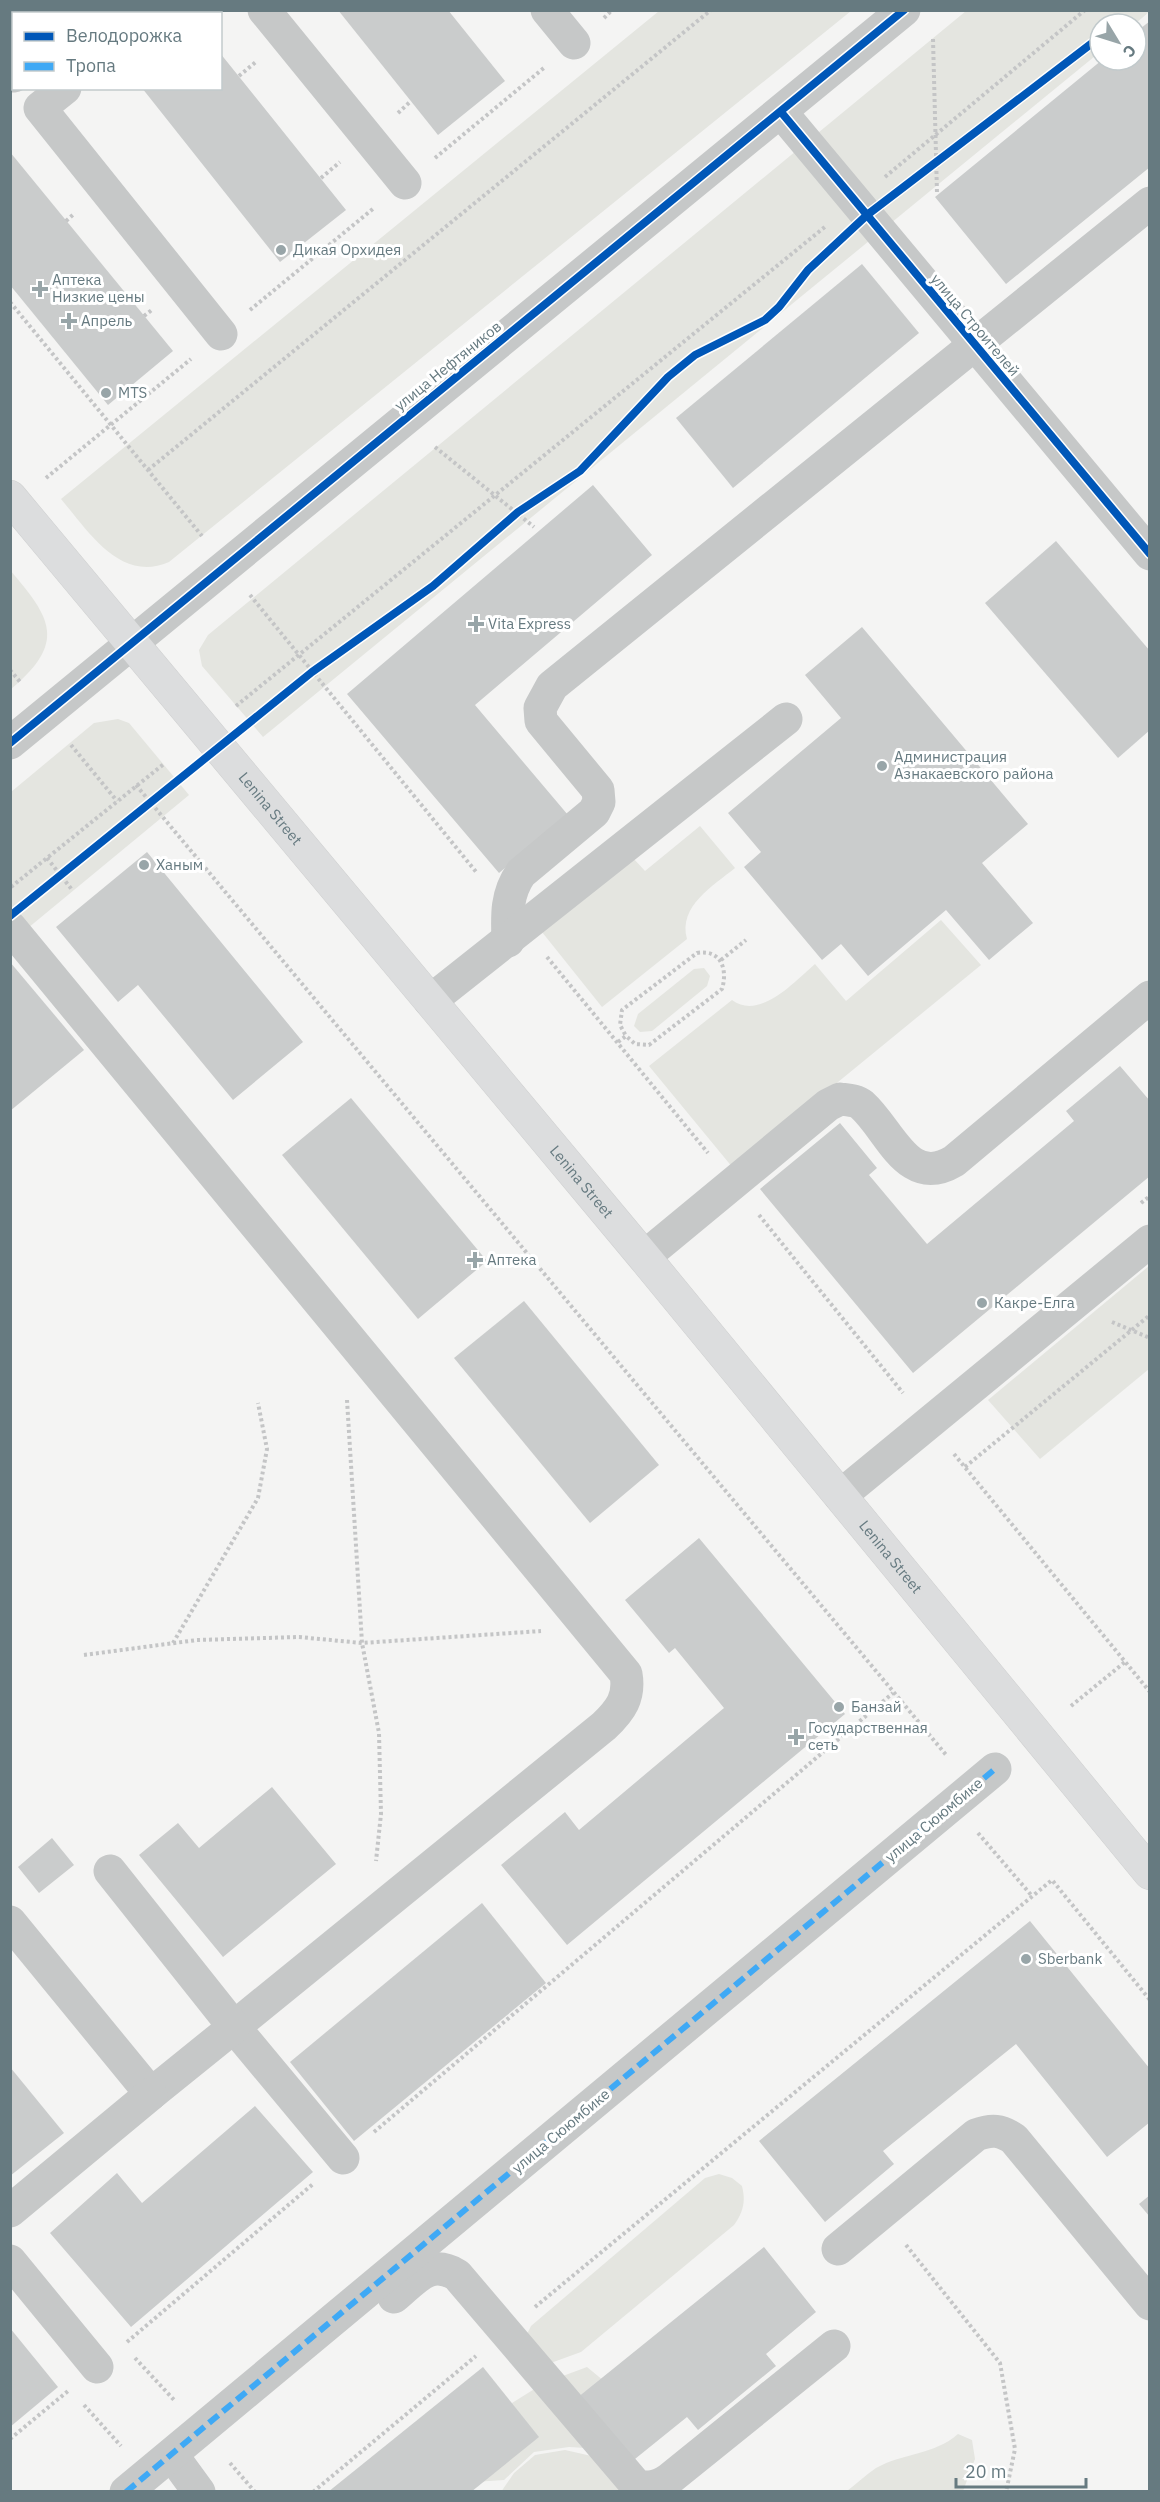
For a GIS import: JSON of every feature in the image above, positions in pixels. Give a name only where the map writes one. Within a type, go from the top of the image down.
[{"type":"main road","name":"Lenina Street","points":[[13,500],[644,1257],[1149,1873]]},
{"type":"street","points":[[264,10],[405,183]]},
{"type":"street","points":[[547,10],[573,43]]},
{"type":"street","name":"улица Нефтяников","points":[[10,743],[781,112],[884,16]]},
{"type":"street","points":[[43,95],[221,334]]},
{"type":"street","name":"улица Строителей","points":[[781,112],[1149,554]]},
{"type":"street","points":[[513,926],[513,883],[521,873],[584,822],[594,812],[599,802],[598,790],[541,721],[540,708],[552,686],[1149,203]]},
{"type":"street","points":[[430,1001],[513,926],[786,719]]},
{"type":"street","points":[[10,927],[626,1674],[628,1688],[619,1712],[10,2211]]},
{"type":"street","points":[[644,1257],[732,1182],[828,1105],[840,1099],[861,1105],[915,1166],[929,1170],[942,1168],[954,1161],[1149,997]]},
{"type":"street","points":[[840,1496],[1149,1241]]},
{"type":"street","name":"улица Сююмбике","points":[[164,2479],[974,1787]]},
{"type":"street","points":[[110,1871],[234,2027],[343,2158]]},
{"type":"street","points":[[10,1922],[151,2094]]},
{"type":"street","points":[[838,2249],[976,2134],[989,2130],[1004,2132],[1014,2139],[1149,2304]]},
{"type":"street","points":[[10,2261],[97,2367]]},
{"type":"street","points":[[164,2479],[426,2271],[438,2267],[457,2275],[636,2485],[647,2488],[658,2486],[668,2480],[834,2346]]},
{"type":"path","points":[[13,500],[221,334],[612,10]]},
{"type":"path","points":[[148,470],[711,10]]},
{"type":"path","points":[[230,711],[856,202],[1085,10]]},
{"type":"path","points":[[933,39],[937,193]]},
{"type":"path","points":[[929,167],[947,153]]},
{"type":"path","points":[[10,302],[300,656],[513,926],[618,1042],[1149,1692]]},
{"type":"path","points":[[435,447],[497,494],[534,527]]},
{"type":"path","points":[[510,519],[528,506]]},
{"type":"path","points":[[303,679],[321,666]]},
{"type":"path","points":[[10,887],[165,763]]},
{"type":"path","points":[[136,785],[893,1693],[974,1787],[1032,1896]]},
{"type":"path","points":[[141,810],[159,796]]},
{"type":"path","points":[[47,858],[73,891]]},
{"type":"path","points":[[52,883],[69,869]]},
{"type":"path","points":[[721,960],[746,940]]},
{"type":"path","points":[[697,953],[713,954],[721,960],[725,976],[722,989],[649,1046],[635,1044],[626,1036],[620,1024],[622,1010],[697,953]]},
{"type":"path","points":[[618,1042],[626,1036]]},
{"type":"path","points":[[965,1467],[1149,1315]]},
{"type":"path","points":[[1130,1331],[1149,1338]]},
{"type":"path","points":[[347,1395],[362,1643],[379,1733],[381,1814],[370,1916]]},
{"type":"path","points":[[173,1643],[258,1498],[267,1449],[258,1403]]},
{"type":"path","points":[[84,1655],[173,1643],[299,1637],[362,1643],[508,1632],[589,1630]]},
{"type":"path","points":[[1071,1706],[1125,1662]]},
{"type":"path","points":[[10,2439],[893,1693]]},
{"type":"path","points":[[313,2492],[1052,1880],[1149,2000]]},
{"type":"path","points":[[881,2214],[1000,2363],[1015,2448],[1006,2492]]},
{"type":"path","points":[[70,2389],[164,2479]]},
{"type":"shaded area","points":[[659,11],[851,11],[169,562],[151,567],[135,566],[107,551],[83,526],[61,499]]},
{"type":"shaded area","points":[[966,11],[1149,12],[1088,12],[1088,62],[263,737],[202,666],[199,650],[208,635]]},
{"type":"shaded area","points":[[10,570],[35,602],[43,616],[47,630],[46,643],[40,657],[29,672],[11,689]]},
{"type":"shaded area","points":[[118,719],[129,723],[189,795],[11,942],[11,792],[94,723]]},
{"type":"shaded area","points":[[700,826],[735,868],[699,898],[692,907],[686,927],[687,939],[602,1007],[542,932],[633,858],[645,871]]},
{"type":"shaded area","points":[[941,920],[981,965],[733,1168],[649,1066],[732,1000],[743,1005],[754,1006],[765,1002],[787,988],[815,964],[846,1001]]},
{"type":"shaded area","points":[[704,968],[710,976],[707,986],[652,1031],[640,1032],[634,1026],[638,1014],[694,969]]},
{"type":"shaded area","points":[[1149,1266],[1149,1369],[1040,1459],[988,1400]]},
{"type":"shaded area","points":[[719,2174],[732,2178],[742,2186],[743,2207],[734,2225],[581,2352],[548,2364],[527,2334],[531,2326],[705,2178]]},
{"type":"shaded area","points":[[587,2367],[604,2381],[585,2448],[569,2447],[534,2452],[504,2480],[474,2482],[512,2403],[544,2383]]},
{"type":"shaded area","points":[[958,2434],[972,2440],[975,2459],[963,2491],[847,2491],[876,2468],[939,2446]]},
{"type":"shaded area","points":[[565,2450],[596,2457],[627,2492],[501,2492],[514,2473],[535,2455]]},
{"type":"building","points":[[338,10],[448,10],[505,81],[438,135]]},
{"type":"building","points":[[1150,21],[1150,167],[1006,284],[935,197],[1088,71],[1148,72],[1148,23]]},
{"type":"building","points":[[222,55],[346,210],[280,262],[144,90],[222,90]]},
{"type":"building","points":[[10,152],[173,351],[108,405],[10,285]]},
{"type":"building","points":[[862,264],[919,333],[733,488],[676,418]]},
{"type":"building","points":[[593,485],[652,555],[475,705],[568,815],[499,873],[347,694]]},
{"type":"building","points":[[1056,541],[1150,651],[1150,730],[1118,758],[985,603]]},
{"type":"building","name":"Администрация Азнакаевского района","points":[[862,627],[1028,824],[982,863],[1033,923],[989,960],[946,910],[868,976],[841,944],[822,960],[744,867],[761,852],[728,813],[841,718],[805,675]]},
{"type":"building","points":[[147,852],[303,1042],[233,1100],[138,985],[118,1002],[56,927]]},
{"type":"building","points":[[10,962],[84,1050],[10,1111]]},
{"type":"building","points":[[1120,1066],[1150,1101],[1150,1176],[913,1373],[760,1189],[840,1123],[877,1168],[869,1175],[927,1244],[1074,1121],[1066,1111]]},
{"type":"building","points":[[351,1098],[487,1261],[418,1319],[282,1155]]},
{"type":"building","points":[[524,1301],[659,1465],[590,1523],[454,1358]]},
{"type":"building","points":[[699,1538],[845,1714],[567,1945],[501,1865],[565,1812],[579,1830],[724,1708],[675,1648],[669,1653],[625,1600]]},
{"type":"building","points":[[272,1787],[336,1864],[223,1957],[139,1855],[178,1823],[199,1848]]},
{"type":"building","points":[[52,1838],[74,1865],[39,1893],[18,1867]]},
{"type":"building","points":[[482,1903],[546,1983],[354,2141],[290,2062]]},
{"type":"building","points":[[1030,1921],[1150,2069],[1150,2122],[1107,2157],[1016,2044],[883,2151],[894,2164],[825,2222],[759,2141]]},
{"type":"building","points":[[10,2067],[64,2133],[10,2176]]},
{"type":"building","points":[[255,2106],[313,2172],[131,2327],[50,2233],[117,2173],[142,2203]]},
{"type":"building","points":[[1150,2195],[1150,2217],[1139,2204]]},
{"type":"building","points":[[764,2247],[816,2312],[766,2354],[776,2366],[698,2430],[687,2417],[630,2463],[577,2398]]},
{"type":"building","points":[[10,2328],[58,2387],[10,2427]]},
{"type":"building","points":[[483,2367],[539,2437],[471,2492],[328,2492]]},
{"type":"marked path","points":[[126,2492],[995,1769]]},
{"type":"cycle path","points":[[10,743],[904,10]]},
{"type":"cycle path","points":[[10,916],[312,672],[433,586],[518,512],[580,471],[668,377],[695,355],[765,320],[779,307],[808,270],[867,215],[1088,46]]},
{"type":"cycle path","points":[[781,112],[1150,554]]},
{"type":"place","name":"Дикая Орхидея","points":[[281,250]]},
{"type":"place","name":"Аптека Низкие цены","points":[[40,289]]},
{"type":"place","name":"Апрель","points":[[69,321]]},
{"type":"place","name":"MTS","points":[[106,393]]},
{"type":"place","name":"Vita Express","points":[[476,624]]},
{"type":"place","name":"Администрация Азнакаевского района","points":[[882,766]]},
{"type":"place","name":"Ханым","points":[[144,865]]},
{"type":"place","name":"Аптека","points":[[475,1260]]},
{"type":"place","name":"Какре-Елга","points":[[982,1303]]},
{"type":"place","name":"Банзай","points":[[839,1707]]},
{"type":"place","name":"Государственная сеть","points":[[796,1737]]},
{"type":"place","name":"Sberbank","points":[[1026,1959]]}]
